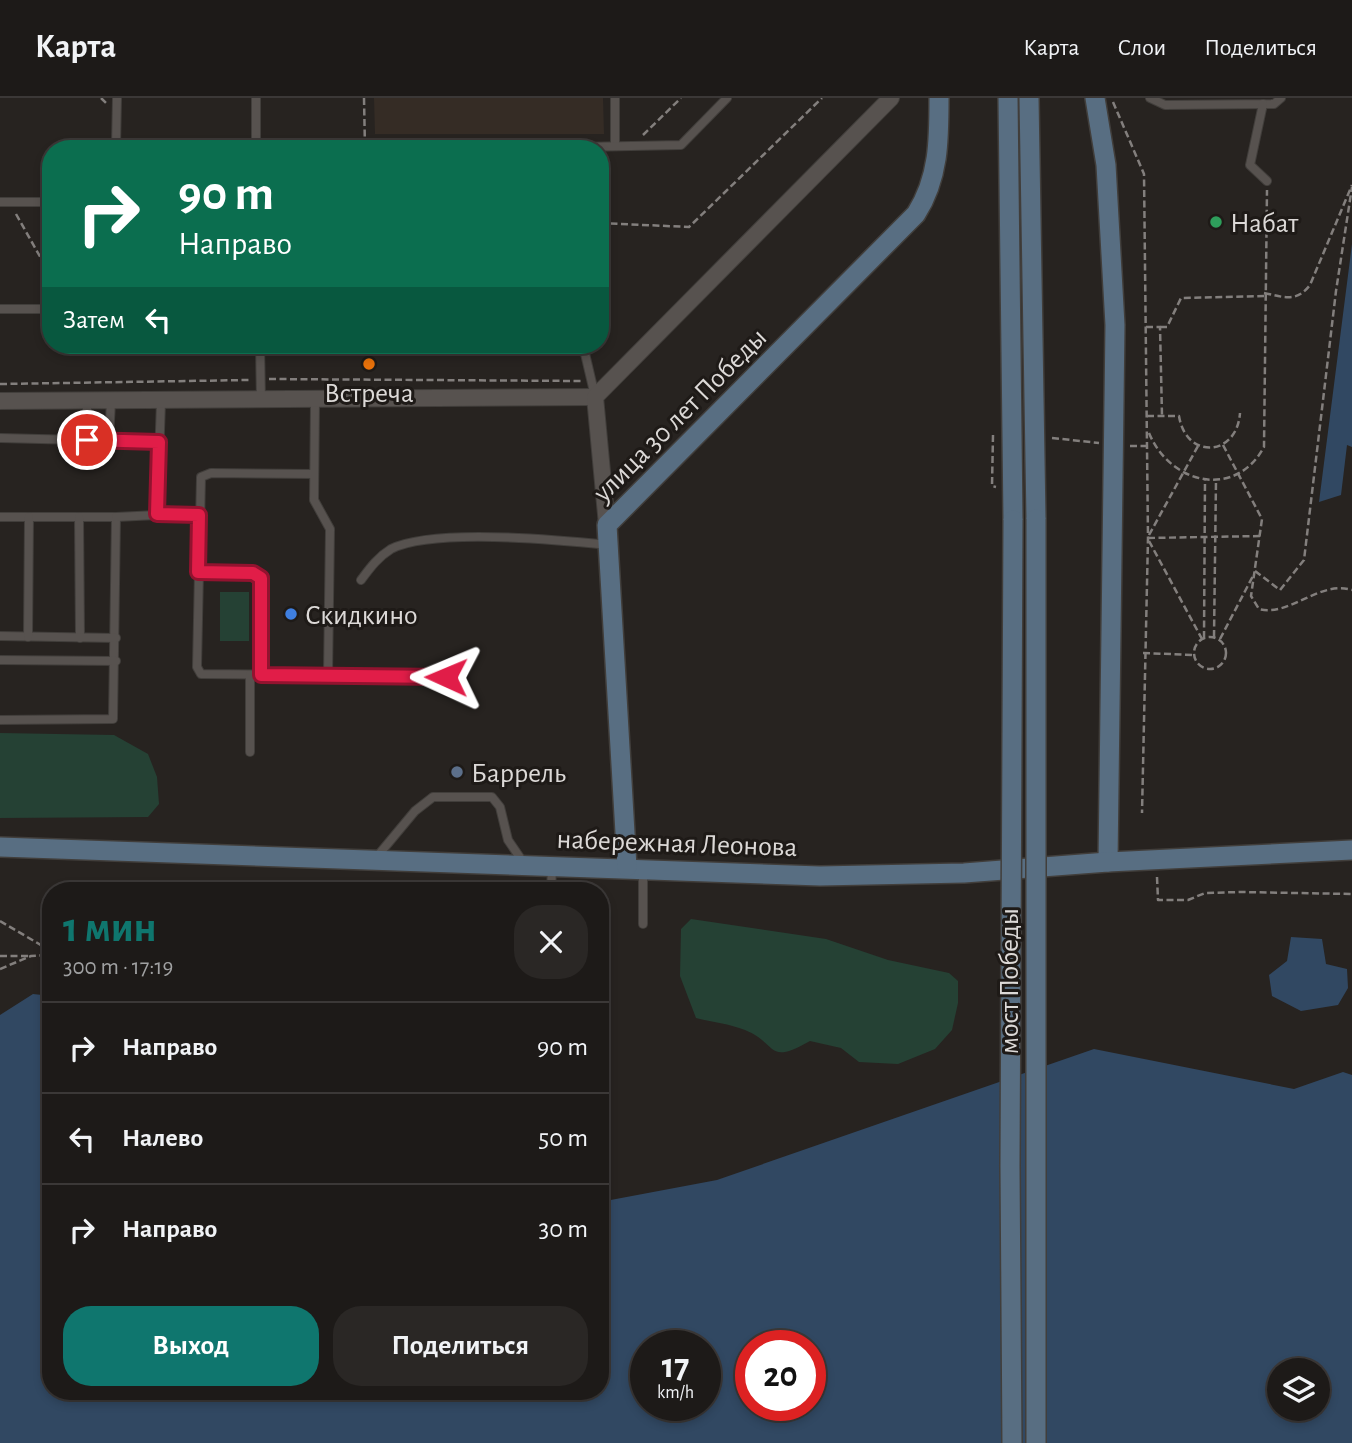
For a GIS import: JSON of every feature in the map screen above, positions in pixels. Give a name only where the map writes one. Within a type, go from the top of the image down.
[{"type":"main road","name":"улица 30 лет Победы","points":[[635,868],[608,535],[916,214],[928,195],[935,170],[939,98]]},
{"type":"main road","points":[[1007,98],[1013,520],[1010,1166],[1012,1443]]},
{"type":"main road","name":"мост Победы","points":[[1029,98],[1036,519],[1036,1443]]},
{"type":"main road","points":[[1095,98],[1106,166],[1115,325],[1108,862]]},
{"type":"main road","name":"набережная Леонова","points":[[0,847],[833,876],[964,873],[1156,859],[1352,850]]},
{"type":"street","points":[[0,401],[315,401],[593,389],[891,98]]},
{"type":"street","points":[[593,389],[608,535]]},
{"type":"lane","points":[[116,140],[117,98]]},
{"type":"lane","points":[[256,98],[256,140]]},
{"type":"lane","points":[[615,98],[615,145]]},
{"type":"lane","points":[[609,145],[681,145],[727,98]]},
{"type":"lane","points":[[1150,98],[1165,105],[1274,104],[1281,98]]},
{"type":"lane","points":[[1264,104],[1250,165],[1267,181]]},
{"type":"lane","points":[[4,202],[42,202]]},
{"type":"lane","points":[[0,309],[42,309]]},
{"type":"lane","points":[[260,354],[261,402]]},
{"type":"lane","points":[[585,354],[593,389]]},
{"type":"lane","points":[[87,440],[88,401]]},
{"type":"lane","points":[[109,440],[111,401]]},
{"type":"lane","points":[[315,401],[315,505],[330,529],[328,676]]},
{"type":"lane","points":[[157,514],[161,402]]},
{"type":"lane","points":[[0,438],[159,442]]},
{"type":"lane","points":[[314,474],[205,474],[199,483],[198,671],[204,674],[446,677]]},
{"type":"lane","points":[[0,517],[199,515]]},
{"type":"lane","points":[[28,637],[29,517]]},
{"type":"lane","points":[[79,517],[80,638]]},
{"type":"lane","points":[[0,720],[113,719],[116,661],[116,517]]},
{"type":"lane","points":[[361,580],[376,560],[393,549],[418,542],[608,535]]},
{"type":"lane","points":[[198,572],[253,573],[261,578],[261,675]]},
{"type":"lane","points":[[0,636],[116,638]]},
{"type":"lane","points":[[0,660],[116,661]]},
{"type":"lane","points":[[250,674],[250,752]]},
{"type":"lane","points":[[374,859],[415,811],[433,797],[492,797],[500,807],[508,840],[524,864]]},
{"type":"lane","points":[[551,882],[552,865]]},
{"type":"lane","points":[[635,868],[643,924]]},
{"type":"path","points":[[364,98],[365,140]]},
{"type":"path","points":[[634,144],[681,98]]},
{"type":"path","points":[[609,223],[689,227],[822,98]]},
{"type":"path","points":[[1112,98],[1144,174],[1148,538],[1143,653],[1142,813]]},
{"type":"path","points":[[1147,430],[1155,448],[1167,463],[1183,474],[1205,480],[1238,474],[1255,463],[1264,447],[1267,181]]},
{"type":"path","points":[[1146,327],[1167,327],[1181,298],[1264,295],[1294,299],[1303,294],[1310,285],[1352,186]]},
{"type":"path","points":[[1255,571],[1280,590],[1304,560],[1336,292],[1352,186]]},
{"type":"path","points":[[4,202],[42,262]]},
{"type":"path","points":[[1160,327],[1162,416]]},
{"type":"path","points":[[0,384],[261,379],[593,389]]},
{"type":"path","points":[[1147,416],[1179,416],[1181,429],[1188,439],[1198,446],[1211,448],[1223,445],[1233,437],[1239,426],[1240,413]]},
{"type":"path","points":[[1223,445],[1262,519],[1251,596],[1259,609],[1270,612],[1328,590],[1352,590]]},
{"type":"path","points":[[1148,538],[1198,446]]},
{"type":"path","points":[[1194,655],[1203,639],[1205,480]]},
{"type":"path","points":[[1214,637],[1216,480]]},
{"type":"path","points":[[1148,538],[1261,536]]},
{"type":"path","points":[[1148,538],[1203,639]]},
{"type":"path","points":[[1220,640],[1255,571]]},
{"type":"path","points":[[1194,655],[1200,666],[1218,667],[1226,651],[1220,640],[1214,637],[1203,639]]},
{"type":"path","points":[[1143,653],[1194,655]]},
{"type":"path","points":[[1156,859],[1158,900],[1188,900],[1205,893],[1352,894]]},
{"type":"path","points":[[0,921],[42,947]]},
{"type":"path","points":[[0,956],[42,954]]},
{"type":"path","points":[[0,969],[31,956]]},
{"type":"shaded area","points":[[374,98],[603,98],[604,134],[375,134]]},
{"type":"green space","points":[[220,592],[249,592],[249,641],[220,641]]},
{"type":"green space","points":[[0,733],[114,735],[148,754],[157,777],[159,804],[148,817],[0,818]]},
{"type":"green space","points":[[691,919],[826,939],[888,960],[949,973],[958,981],[958,1003],[952,1030],[935,1049],[898,1064],[859,1062],[841,1048],[810,1041],[786,1052],[779,1052],[745,1030],[696,1018],[680,976],[681,929]]},
{"type":"water","points":[[1352,244],[1352,447],[1347,445],[1341,495],[1319,502]]},
{"type":"water","points":[[1291,937],[1322,939],[1326,964],[1347,969],[1348,988],[1338,1005],[1301,1011],[1272,996],[1269,975],[1287,961]]},
{"type":"water","points":[[33,994],[42,995],[42,1400],[609,1400],[609,1200],[717,1180],[1094,1049],[1294,1089],[1343,1072],[1352,1075],[1352,1443],[0,1443],[0,1015]]},
{"type":"place","name":"Набат","points":[[1216,222]]},
{"type":"place","name":"Встреча","points":[[369,364]]},
{"type":"place","name":"Скидкино","points":[[291,614]]},
{"type":"place","name":"Баррель","points":[[457,772]]},
{"type":"route","points":[[87,440],[159,442],[157,514],[199,515],[198,572],[253,573],[261,578],[261,675],[446,677]]}]
